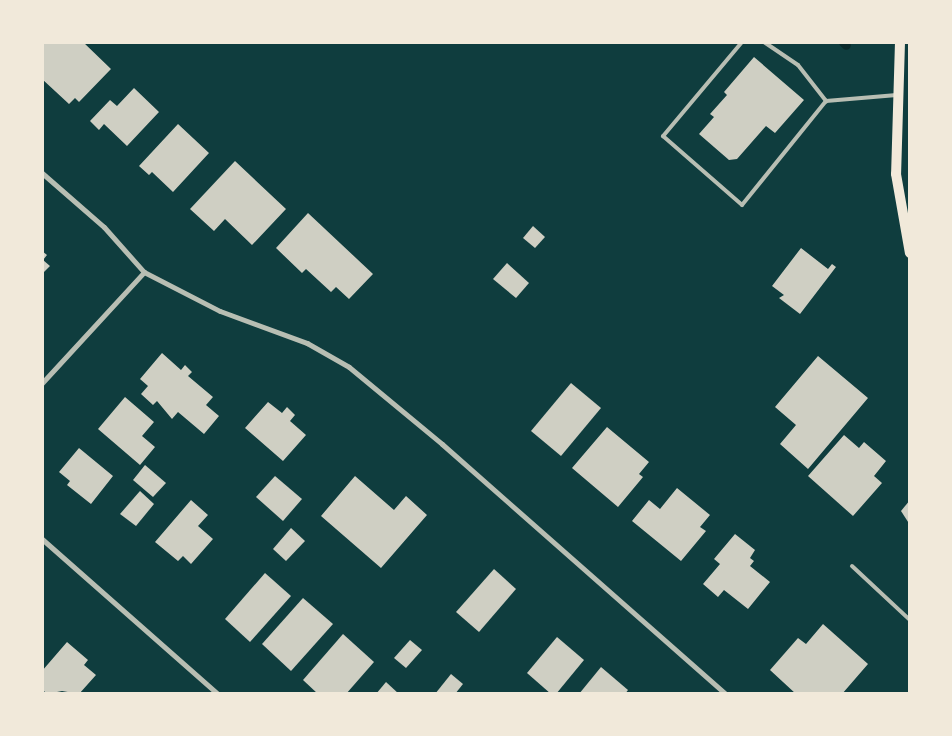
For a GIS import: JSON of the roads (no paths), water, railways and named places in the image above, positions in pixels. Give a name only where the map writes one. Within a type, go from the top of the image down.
[{"type":"main road","points":[[900,42],[896,174],[910,253]]},
{"type":"street","points":[[42,173],[104,227],[144,272],[220,311],[307,344],[349,367],[442,444],[726,694]]},
{"type":"street","points":[[42,383],[144,272]]},
{"type":"street","points":[[42,539],[218,694]]},
{"type":"lane","points":[[742,42],[664,136],[742,205],[826,101],[897,95]]},
{"type":"lane","points":[[764,42],[798,65],[826,101]]},
{"type":"lane","points":[[852,566],[910,620]]},
{"type":"waterway","points":[[843,42],[846,45]]}]
